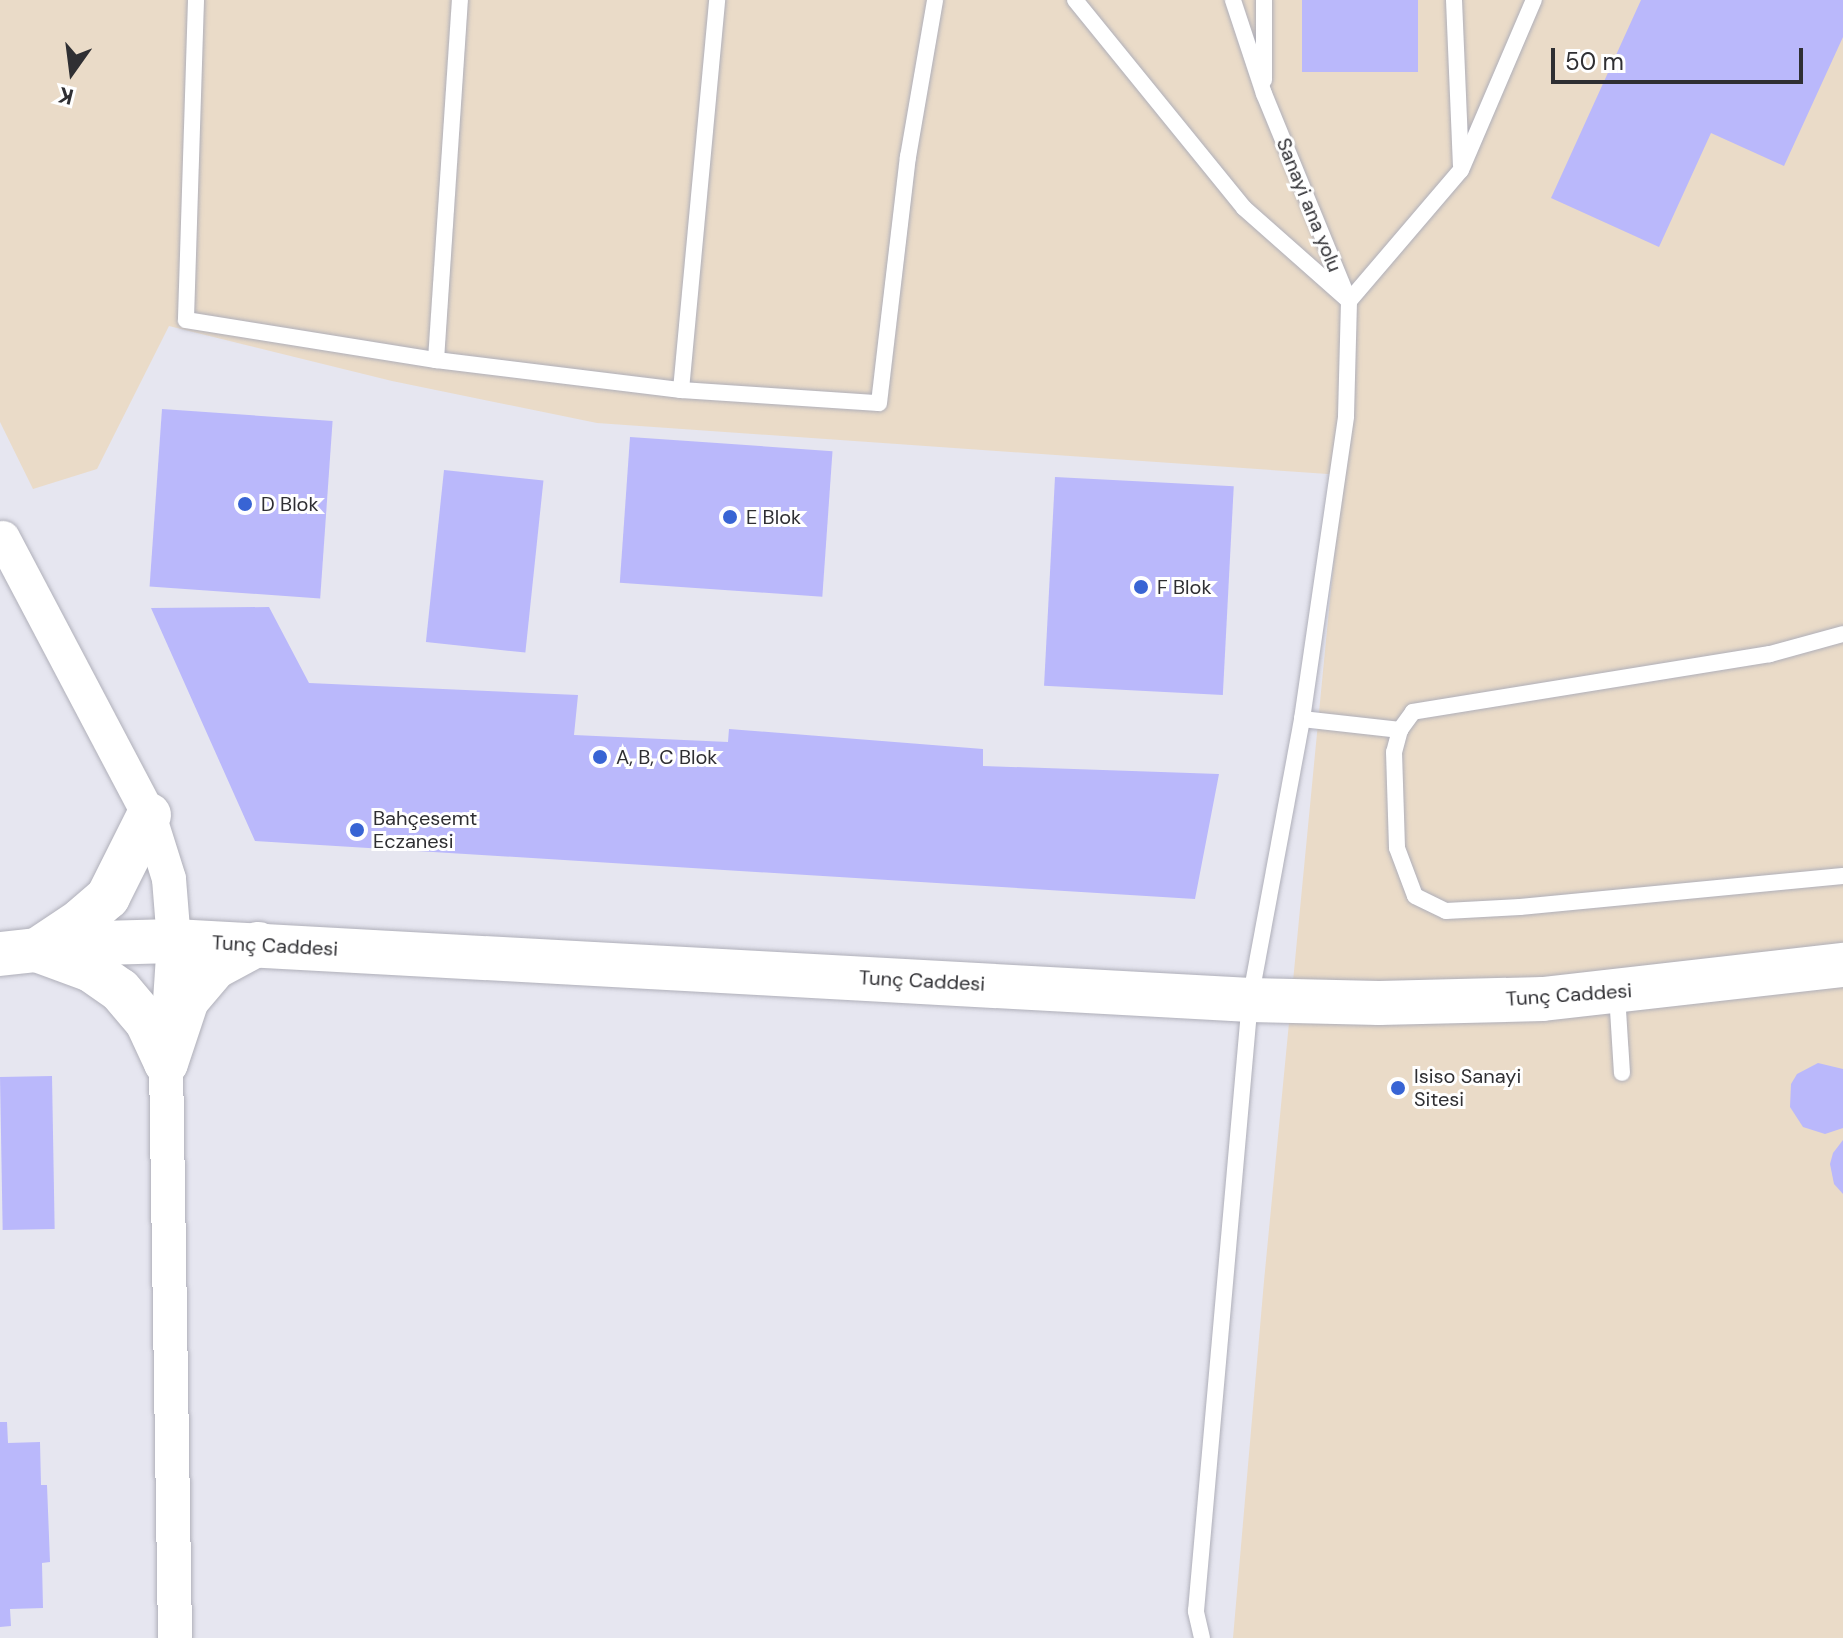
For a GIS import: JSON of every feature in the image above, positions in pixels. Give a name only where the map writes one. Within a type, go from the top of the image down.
[{"type":"main road","points":[[18,952],[108,897],[149,815]]},
{"type":"main road","name":"Tunç Caddesi","points":[[18,952],[174,941],[258,944],[1250,1000],[1379,1003],[1543,999],[1843,965]]},
{"type":"main road","points":[[166,1063],[187,1000],[215,967],[258,944]]},
{"type":"main road","points":[[18,952],[91,970],[120,990],[147,1022],[166,1063]]},
{"type":"street","points":[[3,538],[149,815],[169,879],[174,941],[166,1063],[175,1638]]},
{"type":"lane","points":[[196,0],[186,320],[436,360],[681,390],[879,403],[908,157],[935,0]]},
{"type":"lane","points":[[436,360],[460,0]]},
{"type":"lane","points":[[681,390],[717,0]]},
{"type":"lane","points":[[1075,0],[1244,208],[1349,301],[1461,170],[1534,0]]},
{"type":"lane","name":"Sanayi ana yolu","points":[[1202,1638],[1196,1611],[1250,1000],[1302,719],[1346,416],[1349,301],[1264,94],[1233,0]]},
{"type":"lane","points":[[1264,0],[1264,94]]},
{"type":"lane","points":[[1454,0],[1461,170]]},
{"type":"lane","points":[[1843,634],[1770,654],[1413,712],[1400,730],[1394,752],[1397,848],[1415,896],[1446,911],[1520,907],[1843,876]]},
{"type":"lane","points":[[1302,719],[1400,730]]},
{"type":"lane","points":[[1617,992],[1622,1073]]},
{"type":"shaded area","points":[[0,0],[1843,0],[1843,1638],[1233,1638],[1264,1281],[1342,475],[597,423],[392,381],[169,326],[97,469],[33,489],[0,422]]},
{"type":"building","points":[[1302,0],[1418,0],[1418,72],[1302,72]]},
{"type":"building","points":[[1641,0],[1843,0],[1843,37],[1784,166],[1711,133],[1659,247],[1551,198]]},
{"type":"building","name":"D Blok","points":[[162,409],[333,421],[320,598],[150,587]]},
{"type":"building","name":"E Blok","points":[[630,437],[833,451],[822,597],[620,583]]},
{"type":"building","points":[[444,470],[543,480],[525,653],[426,642]]},
{"type":"building","name":"F Blok","points":[[1055,477],[1234,486],[1223,695],[1044,686]]},
{"type":"building","name":"A, B, C Blok","points":[[269,607],[309,683],[578,695],[574,735],[728,742],[729,729],[983,749],[983,766],[1219,774],[1195,899],[255,841],[151,608]]},
{"type":"building","points":[[1818,1063],[1843,1069],[1843,1128],[1825,1134],[1803,1127],[1790,1107],[1791,1084],[1797,1074]]},
{"type":"building","points":[[52,1076],[55,1229],[3,1230],[0,1077]]},
{"type":"building","points":[[1843,1140],[1843,1194],[1834,1184],[1830,1164],[1833,1153]]},
{"type":"building","points":[[0,1422],[7,1422],[8,1443],[40,1442],[41,1485],[47,1485],[50,1562],[42,1563],[43,1608],[10,1609],[11,1626],[0,1627]]},
{"type":"place","name":"D Blok","points":[[245,504]]},
{"type":"place","name":"E Blok","points":[[730,517]]},
{"type":"place","name":"F Blok","points":[[1141,587]]},
{"type":"place","name":"A, B, C Blok","points":[[600,757]]},
{"type":"place","name":"Bahçesemt Eczanesi","points":[[357,830]]},
{"type":"place","name":"Isiso Sanayi Sitesi","points":[[1398,1088]]}]
